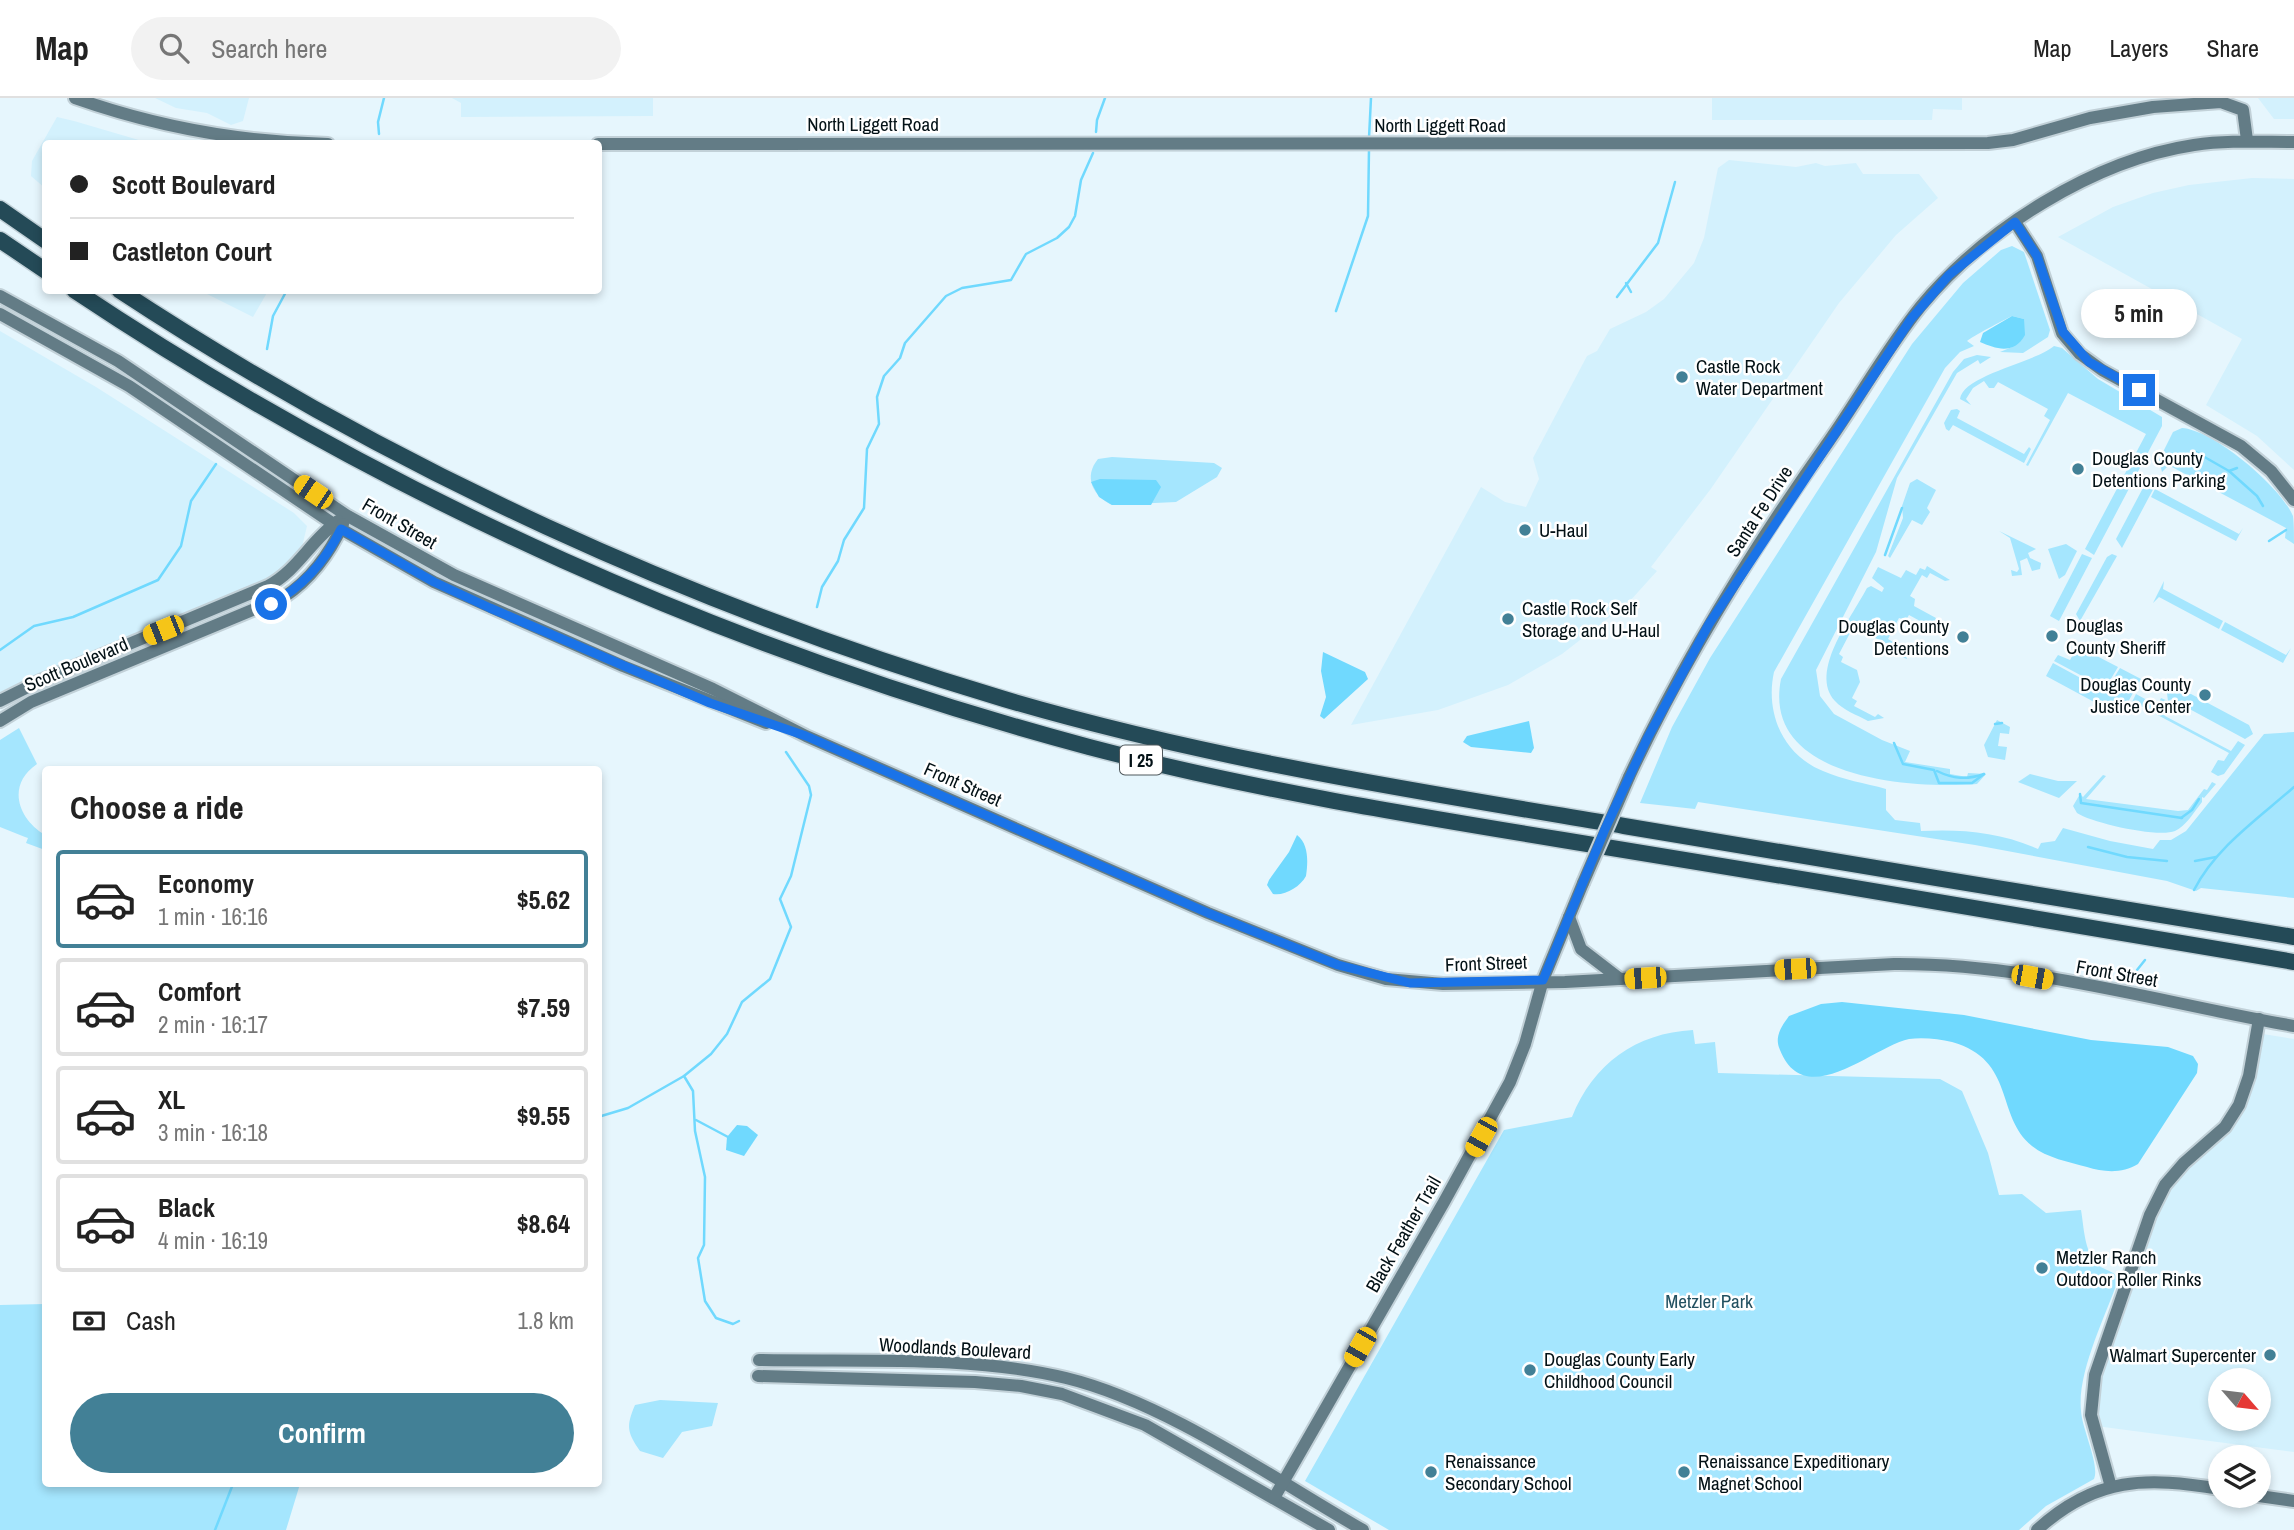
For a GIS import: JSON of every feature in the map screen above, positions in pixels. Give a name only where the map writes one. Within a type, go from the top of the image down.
[{"type":"highway","points":[[0,209],[42,239]]},
{"type":"highway","points":[[0,240],[42,268]]},
{"type":"highway","name":"I 25","points":[[81,294],[289,421],[491,527],[713,624],[844,673],[957,709],[1094,748],[1302,795],[1471,826],[2294,962]]},
{"type":"highway","name":"I 25","points":[[124,294],[201,342],[373,441],[558,532],[799,631],[1006,699],[1112,728],[1285,768],[2294,937]]},
{"type":"street","points":[[75,98],[116,113],[199,132],[285,140]]},
{"type":"street","name":"North Liggett Road","points":[[602,144],[1988,143],[2013,140],[2110,114],[2175,104],[2221,102],[2243,110],[2248,140]]},
{"type":"street","name":"Santa Fe Drive","points":[[1543,980],[1629,777],[1660,713],[1709,624],[1897,339],[1949,275],[2015,222],[2064,192],[2128,163],[2191,145],[2248,140],[2294,142]]},
{"type":"street","points":[[2015,222],[2037,256],[2063,332],[2081,354],[2102,370],[2241,446],[2271,471],[2294,499]]},
{"type":"street","name":"Front Street","points":[[0,296],[90,344],[141,375],[346,515],[453,575],[713,689],[806,736],[1208,913],[1364,974],[1410,983],[1435,984],[1620,979],[1894,964],[1946,965],[2007,972],[2294,1026]]},
{"type":"street","name":"Front Street","points":[[0,314],[129,386],[337,527],[480,604],[710,703],[806,736]]},
{"type":"street","name":"Scott Boulevard","points":[[0,721],[31,702],[284,597],[313,572],[346,515]]},
{"type":"street","name":"Scott Boulevard","points":[[0,701],[38,682],[268,586],[289,573],[337,527]]},
{"type":"street","points":[[1569,917],[1581,949],[1620,979]]},
{"type":"street","name":"Black Feather Trail","points":[[1274,1498],[1487,1126],[1520,1058],[1543,980]]},
{"type":"street","points":[[2111,1487],[2091,1415],[2095,1375],[2161,1192],[2179,1168],[2225,1127],[2239,1105],[2249,1076],[2259,1019]]},
{"type":"street","name":"Woodlands Boulevard","points":[[759,1360],[975,1366],[1023,1370],[1066,1378],[1106,1390],[1153,1410],[1363,1530]]},
{"type":"street","name":"Woodlands Boulevard","points":[[758,1376],[975,1382],[1021,1386],[1062,1394],[1145,1425],[1329,1530]]},
{"type":"street","points":[[2036,1530],[2077,1500],[2111,1487],[2152,1480],[2208,1487]]},
{"type":"street","points":[[2271,1498],[2294,1502]]},
{"type":"shaded area","points":[[155,98],[249,98],[243,121],[231,125],[207,113],[176,108]]},
{"type":"shaded area","points":[[452,98],[653,98],[653,116],[461,117],[461,103]]},
{"type":"shaded area","points":[[1712,98],[1962,98],[1962,110],[1933,109],[1932,120],[1712,120]]},
{"type":"shaded area","points":[[2258,98],[2294,98],[2294,119],[2274,119]]},
{"type":"shaded area","points":[[57,117],[139,140],[44,140]]},
{"type":"shaded area","points":[[42,143],[42,185],[31,176],[32,161]]},
{"type":"shaded area","name":"Castle Rock Water Department","points":[[1729,160],[1796,167],[1816,163],[1825,166],[1856,163],[1863,174],[1919,174],[1938,198],[1896,235],[1839,303],[1710,490],[1651,567],[1657,571],[1629,602],[1562,654],[1508,685],[1438,710],[1351,725],[1481,487],[1505,502],[1526,507],[1539,479],[1533,458],[1587,356],[1597,351],[1610,329],[1646,312],[1664,299],[1694,263],[1704,238],[1718,168]]},
{"type":"shaded area","points":[[2252,178],[2294,179],[2294,470],[2257,436],[2206,405],[2242,339],[2058,237],[2113,207],[2153,193],[2189,185]]},
{"type":"shaded area","points":[[207,294],[266,294],[253,317]]},
{"type":"shaded area","points":[[2012,316],[2024,319],[2025,335],[2016,346],[2004,349],[1980,342],[1983,333]]},
{"type":"shaded area","points":[[0,331],[96,387],[294,513],[307,526],[302,547],[272,578],[0,692]]},
{"type":"shaded area","points":[[1100,479],[1156,480],[1161,487],[1151,505],[1112,505],[1099,497],[1091,482]]},
{"type":"shaded area","points":[[1323,652],[1365,672],[1368,679],[1324,719],[1320,716],[1326,697],[1321,671]]},
{"type":"shaded area","points":[[1529,721],[1534,748],[1531,753],[1471,747],[1463,742],[1467,736]]},
{"type":"shaded area","points":[[1297,835],[1306,848],[1306,876],[1292,890],[1273,894],[1267,885],[1269,880],[1289,852]]},
{"type":"shaded area","points":[[1842,1002],[1964,1015],[2091,1040],[2168,1047],[2193,1056],[2198,1064],[2197,1073],[2138,1164],[2119,1171],[2099,1170],[2051,1157],[2032,1146],[2013,1120],[1996,1075],[1986,1062],[1972,1050],[1952,1042],[1909,1039],[1841,1071],[1823,1076],[1806,1076],[1791,1068],[1780,1050],[1778,1041],[1781,1028],[1789,1016],[1821,1004]]},
{"type":"shaded area","points":[[2263,1034],[2294,1039],[2294,1452],[2271,1449],[2271,1445],[2241,1445],[2096,1426],[2100,1369],[2157,1203],[2192,1160],[2230,1132],[2252,1087]]},
{"type":"shaded area","points":[[737,1125],[747,1126],[758,1135],[744,1156],[726,1150],[727,1137]]},
{"type":"green space","points":[[2012,246],[2024,252],[2050,330],[2048,337],[2023,353],[2000,352],[2012,347],[2024,319],[2012,316],[1967,341],[1974,346],[1960,352],[1945,368],[1774,672],[1772,703],[1780,731],[1797,755],[1809,764],[1838,777],[1886,789],[1886,810],[1895,820],[1920,823],[1921,831],[1981,833],[2038,849],[2041,843],[2055,841],[2063,828],[2153,849],[2160,840],[2171,840],[2186,831],[2264,734],[2294,732],[2294,898],[2201,888],[2196,891],[2167,881],[1975,845],[1698,802],[1695,809],[1640,803],[1672,727],[1710,658],[1912,344],[1963,283],[2001,250]]},
{"type":"green space","points":[[2054,346],[2062,348],[2098,379],[2162,417],[2162,426],[2094,555],[2085,549],[2146,434],[2068,393],[2028,466],[2026,465],[2050,420],[2044,416],[2048,409],[1998,382],[1994,388],[1989,388],[1984,381],[1973,388],[1966,399],[1971,405],[1960,399],[1973,383]]},
{"type":"green space","points":[[1977,355],[1991,357],[1980,364],[1978,360],[1957,373],[1897,478],[1876,552],[1816,670],[1820,696],[1834,714],[1882,740],[1910,751],[1905,762],[1950,769],[1950,774],[1967,777],[1968,773],[1986,774],[1977,784],[1949,785],[1915,784],[1846,771],[1817,757],[1794,738],[1781,712],[1781,679],[1953,372],[1964,359]]},
{"type":"green space","points":[[1951,410],[1960,411],[1957,418],[2024,454],[2029,447],[2031,449],[2024,463],[1953,425],[1949,431],[1946,429],[1944,423]]},
{"type":"green space","points":[[2182,428],[2195,431],[2228,449],[2275,490],[2293,516],[2294,544],[2285,538],[2286,528],[2172,467],[2167,467],[2162,472],[2159,460],[2173,432]]},
{"type":"green space","points":[[1112,457],[1214,463],[1222,468],[1217,477],[1176,502],[1112,505],[1095,491],[1091,473],[1098,459]]},
{"type":"green space","points":[[1917,479],[1936,490],[1927,508],[1930,512],[1922,525],[1912,520],[1890,558],[1888,556],[1903,518],[1902,506],[1910,483]]},
{"type":"green space","points":[[2157,482],[2122,548],[2116,539],[2144,486]]},
{"type":"green space","points":[[2155,489],[2239,534],[2243,528],[2236,541],[2151,497]]},
{"type":"green space","points":[[1999,531],[2036,549],[2028,553],[2030,558],[2041,563],[2040,569],[2032,571],[2027,558],[2020,561],[2022,575],[2012,576],[2011,570],[2017,572],[2019,569],[2010,538]]},
{"type":"green space","points":[[2066,544],[2077,551],[2065,575],[2059,579],[2048,549]]},
{"type":"green space","points":[[2082,554],[2092,558],[2059,621],[2050,616]]},
{"type":"green space","points":[[2112,554],[2117,556],[2080,621],[2076,614],[2107,557]]},
{"type":"green space","points":[[1927,566],[1950,580],[1945,581],[1930,573],[1927,578],[1922,575],[1910,596],[1915,599],[1914,606],[1936,618],[1931,627],[1909,615],[1906,620],[1899,618],[1888,639],[1893,642],[1891,647],[1906,655],[1907,659],[1884,650],[1887,644],[1860,630],[1855,635],[1850,633],[1839,654],[1843,657],[1841,662],[1857,670],[1860,682],[1852,698],[1857,701],[1854,706],[1875,717],[1878,714],[1884,718],[1868,721],[1835,701],[1828,689],[1829,661],[1867,588],[1871,586],[1882,592],[1884,588],[1872,578],[1878,567],[1901,578],[1906,570],[1916,575],[1920,568],[1925,570]]},
{"type":"green space","points":[[2164,581],[2163,589],[2223,621],[2219,629],[2159,597],[2153,603]]},
{"type":"green space","points":[[2225,622],[2286,655],[2291,648],[2283,663],[2221,630]]},
{"type":"green space","points":[[2076,649],[2087,655],[2089,652],[2118,667],[2109,682],[2099,685],[2054,661],[2058,655],[2070,660]]},
{"type":"green space","points":[[2053,663],[2099,688],[2110,684],[2120,668],[2141,679],[2120,716],[2046,676]]},
{"type":"green space","points":[[2167,693],[2191,694],[2249,725],[2253,734],[2245,739],[2171,699],[2166,708],[2158,704],[2161,698],[2168,701]]},
{"type":"green space","points":[[2136,694],[2167,711],[2165,716],[2231,751],[2238,741],[2245,745],[2224,774],[2218,776],[2211,772],[2218,760],[2224,761],[2229,753],[2135,703],[2128,710]]},
{"type":"green space","points":[[1997,720],[2010,727],[2009,734],[2000,733],[1998,746],[2007,747],[2005,760],[1988,757],[1984,745]]},
{"type":"green space","points":[[19,728],[37,764],[27,772],[21,782],[19,801],[28,820],[42,833],[42,849],[26,843],[28,838],[0,827],[0,740]]},
{"type":"green space","points":[[2030,774],[2058,781],[2077,781],[2059,798],[2018,782]]},
{"type":"green space","points":[[2103,775],[2106,776],[2086,799],[2178,811],[2188,810],[2204,789],[2207,790],[2212,782],[2216,784],[2202,797],[2202,802],[2179,829],[2155,833],[2110,825],[2077,813],[2073,806],[2080,794],[2083,797]]},
{"type":"green space","name":"Metzler Park","points":[[1693,1030],[1695,1044],[1715,1042],[1718,1073],[1940,1079],[1962,1091],[1988,1153],[1999,1195],[2022,1194],[2046,1213],[2081,1210],[2089,1252],[2097,1264],[2114,1274],[2118,1280],[2083,1379],[2081,1411],[2095,1465],[2094,1479],[2046,1506],[2019,1530],[1389,1530],[1305,1481],[1504,1130],[1572,1117],[1592,1081],[1619,1055],[1653,1037]]},
{"type":"green space","points":[[42,1304],[42,1487],[299,1487],[286,1530],[0,1530],[0,1305]]},
{"type":"green space","points":[[660,1400],[718,1403],[712,1426],[682,1432],[663,1458],[640,1451],[629,1429],[632,1412],[635,1405]]},
{"type":"waterway","points":[[379,134],[378,122],[384,98]]},
{"type":"waterway","points":[[1096,132],[1097,120],[1105,98]]},
{"type":"waterway","points":[[1369,138],[1371,98]]},
{"type":"waterway","points":[[1336,311],[1368,216],[1369,149]]},
{"type":"waterway","points":[[817,607],[822,587],[838,561],[844,540],[864,508],[867,449],[879,424],[877,397],[884,376],[900,358],[905,343],[946,296],[962,288],[1011,280],[1026,254],[1057,238],[1069,227],[1075,216],[1081,180],[1093,153]]},
{"type":"waterway","points":[[1617,297],[1658,243],[1675,182]]},
{"type":"waterway","points":[[1626,283],[1631,292]]},
{"type":"waterway","points":[[267,349],[273,316],[285,294]]},
{"type":"waterway","points":[[2194,451],[2229,471],[2237,468]]},
{"type":"waterway","points":[[0,650],[34,626],[73,617],[158,580],[181,546],[191,501],[216,464]]},
{"type":"waterway","points":[[2229,471],[2257,496],[2263,506]]},
{"type":"waterway","points":[[1885,555],[1902,508]]},
{"type":"waterway","points":[[2269,541],[2286,530]]},
{"type":"waterway","points":[[1995,724],[2002,723]]},
{"type":"waterway","points":[[1894,743],[1903,764],[1934,770],[1939,783],[1972,783],[1984,774]]},
{"type":"waterway","points":[[739,1321],[733,1324],[716,1318],[705,1301],[698,1258],[704,1245],[705,1177],[695,1131],[693,1091],[684,1076],[711,1054],[727,1034],[742,1002],[770,979],[791,927],[780,899],[791,876],[811,795],[809,786],[786,752]]},
{"type":"waterway","points":[[1937,771],[1960,778],[1984,774]]},
{"type":"waterway","points":[[2194,890],[2203,874],[2226,847],[2294,787]]},
{"type":"waterway","points":[[2080,794],[2081,803],[2182,818]]},
{"type":"waterway","points":[[2181,818],[2192,810],[2199,799]]},
{"type":"waterway","points":[[2088,847],[2127,857],[2167,861]]},
{"type":"waterway","points":[[2195,861],[2216,857]]},
{"type":"waterway","points":[[2137,970],[2145,960]]},
{"type":"waterway","points":[[602,1116],[628,1108],[684,1076]]},
{"type":"waterway","points":[[696,1120],[728,1137]]},
{"type":"waterway","points":[[215,1530],[232,1487]]},
{"type":"place","name":"Castle Rock Water Department","points":[[1682,377]]},
{"type":"place","name":"Douglas County Detentions Parking","points":[[2078,469]]},
{"type":"place","name":"U-Haul","points":[[1525,530]]},
{"type":"place","name":"Castle Rock Self Storage and U-Haul","points":[[1508,619]]},
{"type":"place","name":"Douglas County Sheriff","points":[[2052,636]]},
{"type":"place","name":"Douglas County Detentions","points":[[1963,637]]},
{"type":"place","name":"Douglas County Justice Center","points":[[2205,695]]},
{"type":"place","name":"Metzler Ranch Outdoor Roller Rinks","points":[[2042,1268]]},
{"type":"place","name":"Walmart Supercenter","points":[[2270,1355]]},
{"type":"place","name":"Douglas County Early Childhood Council","points":[[1530,1370]]},
{"type":"place","name":"Renaissance Secondary School","points":[[1431,1472]]},
{"type":"place","name":"Renaissance Expeditionary Magnet School","points":[[1684,1472]]},
{"type":"route","points":[[271,604],[295,590],[313,572],[341,529],[434,582],[490,608],[710,703],[806,736],[1208,913],[1338,965],[1364,974],[1410,983],[1543,980],[1605,829],[1660,713],[1693,651],[1892,346],[1920,307],[1949,275],[1984,244],[2015,222],[2037,256],[2063,332],[2089,362],[2139,390]]}]
